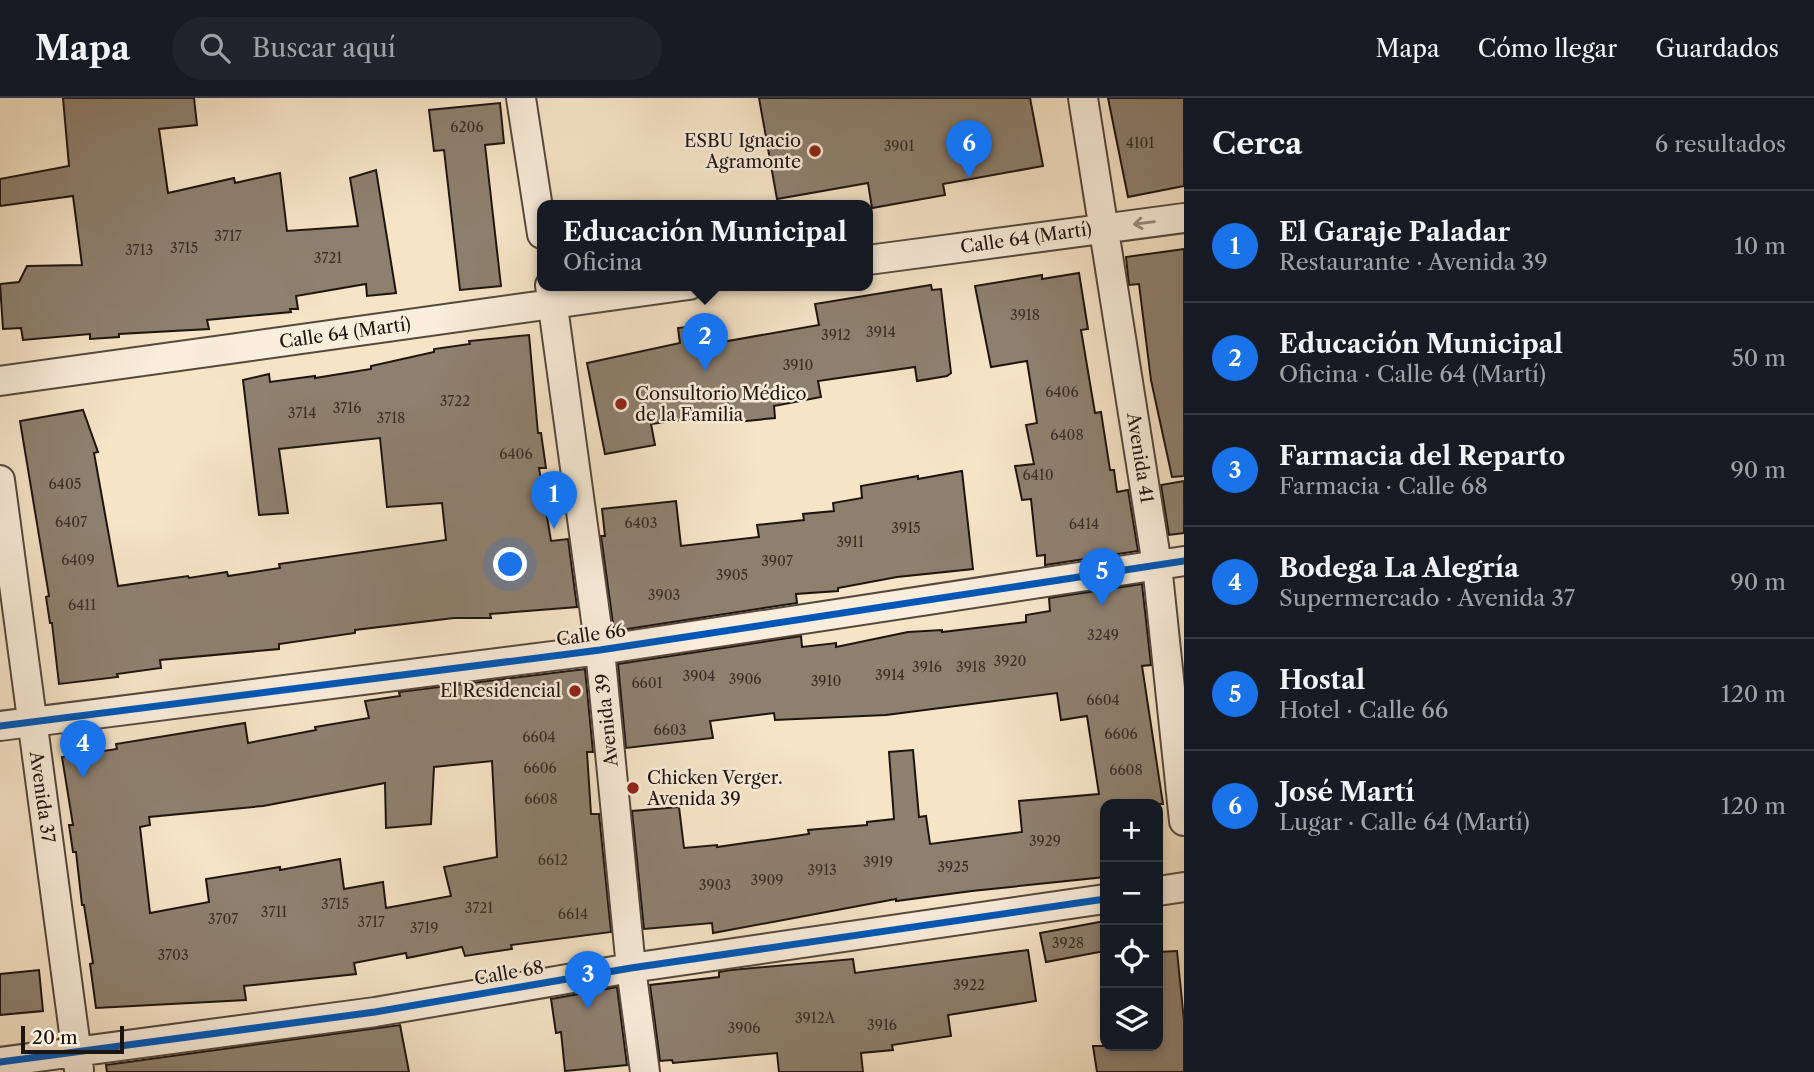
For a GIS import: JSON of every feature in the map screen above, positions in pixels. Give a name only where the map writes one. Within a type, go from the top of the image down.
[{"type":"street","points":[[521,98],[537,202]]},
{"type":"street","name":"Avenida 41","points":[[1083,98],[1170,563],[1184,821]]},
{"type":"street","name":"Calle 64 (Martí)","points":[[873,259],[1184,218]]},
{"type":"street","name":"Calle 64 (Martí)","points":[[0,381],[552,295],[607,291]]},
{"type":"street","name":"Avenida 39","points":[[552,295],[600,650],[631,968],[645,1072]]},
{"type":"street","name":"Avenida 37","points":[[0,480],[78,1063]]},
{"type":"street","name":"Calle 66","points":[[0,726],[600,650],[1170,563]]},
{"type":"street","points":[[1163,890],[1184,887]]},
{"type":"street","name":"Calle 68","points":[[0,1062],[78,1063],[631,968],[1100,900]]},
{"type":"building","points":[[63,98],[194,98],[197,125],[159,129],[168,193],[234,178],[235,183],[280,173],[287,231],[358,226],[350,178],[376,170],[396,293],[367,296],[366,284],[296,296],[298,309],[290,309],[291,312],[207,320],[209,329],[119,334],[119,337],[90,339],[90,334],[23,340],[21,328],[3,329],[0,284],[19,282],[27,266],[82,265],[73,196],[0,206],[0,179],[69,166]]},
{"type":"building","points":[[759,98],[1030,98],[1043,166],[943,184],[945,195],[873,208],[868,183],[777,199]]},
{"type":"building","points":[[1108,98],[1184,98],[1184,186],[1128,197]]},
{"type":"building","points":[[500,103],[504,143],[485,145],[501,286],[460,290],[444,150],[434,151],[429,110]]},
{"type":"building","points":[[1184,249],[1184,476],[1172,477],[1151,380],[1139,284],[1129,285],[1126,257]]},
{"type":"building","points":[[1079,273],[1088,329],[1081,330],[1095,413],[1101,412],[1110,470],[1114,470],[1117,492],[1128,490],[1138,551],[1045,565],[1045,555],[1037,556],[1031,499],[1022,500],[1015,466],[1034,464],[1026,425],[1037,423],[1027,361],[991,367],[975,286],[1042,275],[1042,279]]},
{"type":"building","points":[[931,285],[932,290],[941,289],[951,373],[947,376],[917,381],[915,367],[818,381],[821,397],[774,406],[775,418],[737,422],[736,413],[651,424],[655,445],[605,454],[587,363],[680,343],[678,328],[720,323],[722,342],[819,325],[815,304]]},
{"type":"building","points":[[529,335],[538,433],[541,433],[546,468],[539,468],[551,541],[568,539],[577,607],[355,630],[355,633],[279,644],[279,649],[160,660],[161,668],[117,674],[118,677],[59,684],[46,597],[49,596],[20,421],[83,410],[98,452],[94,453],[118,586],[227,572],[228,576],[280,568],[279,564],[446,540],[442,503],[387,507],[380,438],[279,449],[288,513],[259,515],[243,380],[269,374],[270,382],[315,378],[371,369],[371,366],[434,352],[434,349],[470,344],[469,341]]},
{"type":"building","points":[[962,471],[973,569],[897,577],[838,588],[838,591],[796,594],[797,603],[614,631],[601,536],[605,536],[602,509],[676,501],[681,546],[759,537],[757,525],[804,520],[803,514],[834,511],[833,503],[862,498],[861,486]]},
{"type":"building","points":[[1184,481],[1184,533],[1169,535],[1161,485]]},
{"type":"building","points":[[1142,584],[1151,665],[1142,666],[1162,799],[1100,799],[1100,878],[896,899],[713,933],[712,923],[644,929],[632,811],[679,807],[684,848],[717,847],[809,834],[808,830],[867,825],[867,822],[894,819],[889,752],[913,750],[919,817],[926,816],[930,844],[1022,832],[1019,801],[1099,794],[1087,716],[1061,720],[1057,693],[886,715],[775,720],[774,713],[710,721],[713,738],[626,748],[618,664],[801,636],[802,647],[836,643],[836,647],[908,632],[942,632],[1026,622],[1026,615],[1050,611],[1049,598]]},
{"type":"building","points":[[585,669],[593,752],[587,752],[591,814],[599,814],[611,932],[511,945],[512,949],[465,956],[462,947],[407,958],[406,953],[354,963],[356,974],[244,986],[246,1000],[96,1008],[90,964],[93,963],[76,852],[73,852],[69,825],[73,825],[62,757],[117,749],[116,744],[245,723],[248,743],[316,730],[315,727],[369,718],[365,701],[400,696],[399,692]],"holes":[[[492,761],[497,857],[444,867],[451,896],[386,908],[383,882],[344,889],[340,859],[206,879],[209,902],[150,913],[140,827],[150,825],[149,817],[263,806],[385,783],[386,828],[431,824],[434,767]]]},
{"type":"building","points":[[1100,922],[1100,952],[1046,962],[1040,933]]},
{"type":"building","points":[[1028,950],[1036,1001],[948,1015],[951,1036],[892,1045],[893,1050],[861,1053],[863,1072],[779,1072],[777,1053],[673,1063],[672,1060],[660,1061],[650,985],[719,977],[719,972],[731,970],[853,959],[855,973]]},
{"type":"building","points":[[1177,951],[1184,1021],[1184,1072],[1097,1072],[1093,1046],[1100,1046],[1100,1051],[1163,1051],[1163,952]]},
{"type":"building","points":[[39,970],[43,1011],[0,1015],[0,974]]},
{"type":"building","points":[[617,987],[627,1065],[565,1071],[561,1032],[556,1033],[551,999]]},
{"type":"building","points":[[400,1025],[409,1072],[107,1072],[106,1065]]},
{"type":"cycle path","points":[[0,726],[600,650],[1184,561]]},
{"type":"cycle path","points":[[0,1062],[375,1012],[631,968],[1100,900]]},
{"type":"place","name":"ESBU Ignacio Agramonte","points":[[815,151]]},
{"type":"place","name":"José Martí","points":[[969,178]]},
{"type":"place","name":"Educación Municipal","points":[[705,371]]},
{"type":"place","name":"Consultorio Médico de la Familia","points":[[621,404]]},
{"type":"place","name":"El Garaje Paladar","points":[[554,529]]},
{"type":"place","name":"Hostal","points":[[1102,606]]},
{"type":"place","name":"El Residencial","points":[[575,691]]},
{"type":"place","name":"Bodega La Alegría","points":[[83,778]]},
{"type":"place","name":"Chicken Verger. Avenida 39","points":[[633,788]]},
{"type":"place","name":"Farmacia del Reparto","points":[[588,1009]]}]
